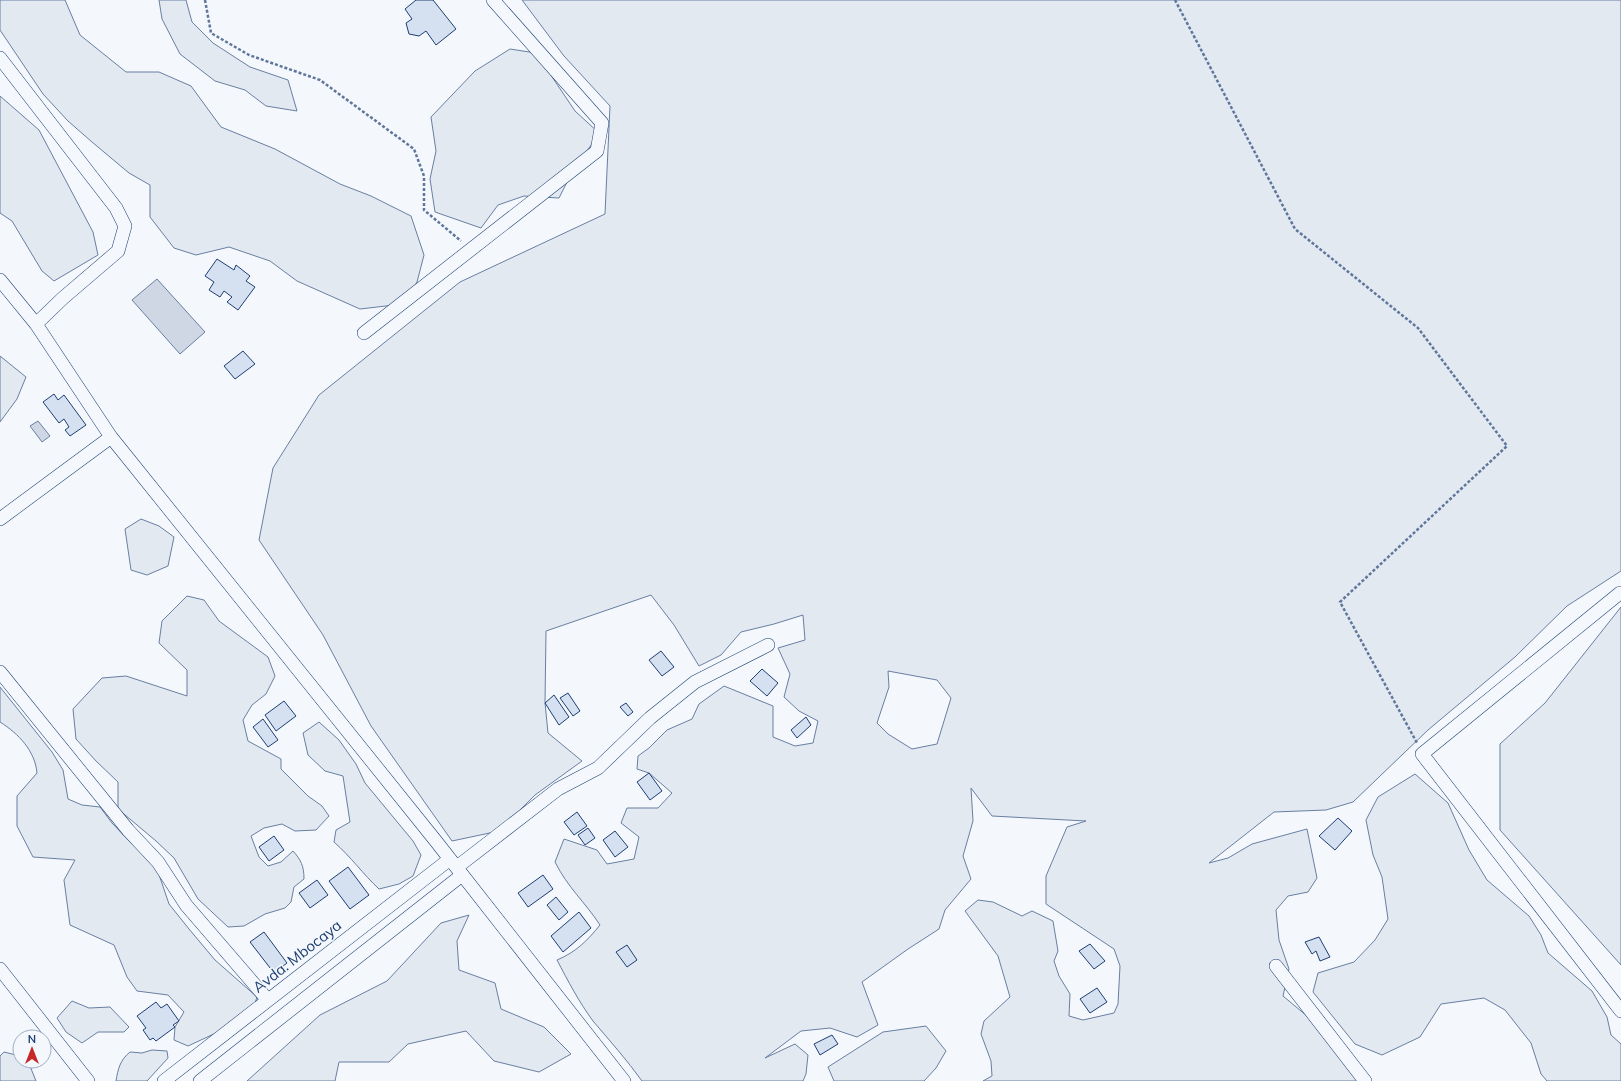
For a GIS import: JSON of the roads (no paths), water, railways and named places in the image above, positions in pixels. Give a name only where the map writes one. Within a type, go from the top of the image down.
[{"type":"street","points":[[364,333],[597,151],[602,123],[493,0]]},
{"type":"street","points":[[0,58],[116,208],[125,226],[118,251],[63,298],[36,324]]},
{"type":"street","points":[[0,280],[36,324],[111,437],[456,867],[624,1081]]},
{"type":"street","points":[[0,519],[111,437]]},
{"type":"street","points":[[1620,593],[1422,754],[1621,1011]]},
{"type":"street","points":[[200,1081],[456,867],[558,789],[598,768],[650,718],[694,682],[768,645]]},
{"type":"street","points":[[0,672],[128,830],[158,862],[186,905],[267,999]]},
{"type":"street","name":"Avda. Mbocaya","points":[[164,1081],[267,999],[456,867]]},
{"type":"street","points":[[1276,966],[1366,1081]]},
{"type":"street","points":[[0,969],[88,1081]]}]
